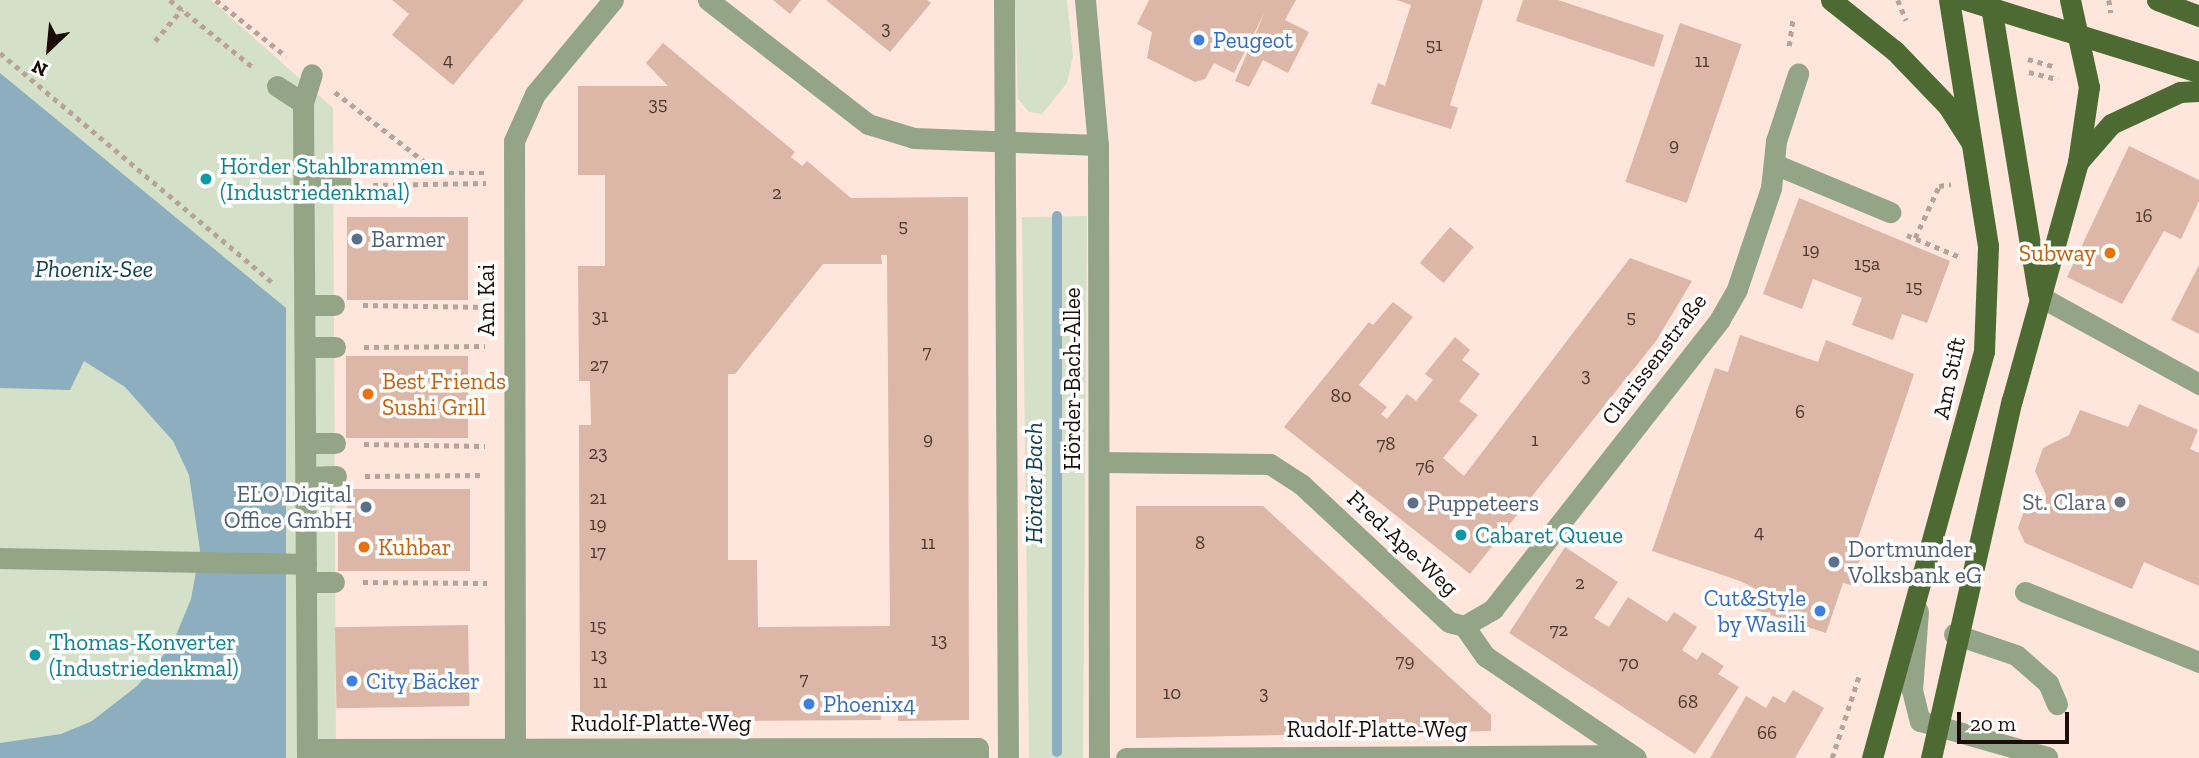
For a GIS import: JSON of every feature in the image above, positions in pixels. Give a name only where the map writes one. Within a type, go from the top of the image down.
[{"type":"main road","points":[[1831,0],[1895,51],[1948,106],[1976,150]]},
{"type":"main road","name":"Am Stift","points":[[1872,758],[1984,351],[1989,265],[1976,150],[1949,0]]},
{"type":"main road","points":[[1966,0],[1991,3],[2199,72]]},
{"type":"main road","points":[[1931,758],[1954,635],[2039,296],[2078,162],[2089,87],[2080,31],[2070,0]]},
{"type":"main road","points":[[2157,0],[2199,16]]},
{"type":"main road","points":[[1991,3],[2039,296]]},
{"type":"main road","points":[[2078,162],[2111,124],[2171,96],[2199,91]]},
{"type":"street","name":"Am Kai","points":[[515,754],[514,141],[535,94],[613,0]]},
{"type":"street","points":[[708,0],[868,124],[914,138],[1098,145]]},
{"type":"street","points":[[1004,0],[1000,143],[1009,758]]},
{"type":"street","name":"Hörder-Bach-Allee","points":[[1085,0],[1098,145],[1099,758]]},
{"type":"street","points":[[307,753],[307,347],[303,103],[312,74]]},
{"type":"street","name":"Clarissenstraße","points":[[1464,626],[1493,610],[1720,319],[1737,289],[1798,74]]},
{"type":"street","points":[[277,86],[303,103]]},
{"type":"street","points":[[1774,164],[1891,212]]},
{"type":"street","points":[[305,186],[344,186]]},
{"type":"street","points":[[2039,296],[2199,384]]},
{"type":"street","points":[[306,305],[334,305]]},
{"type":"street","points":[[307,347],[335,347]]},
{"type":"street","points":[[307,443],[335,443]]},
{"type":"street","name":"Fred-Ape-Weg","points":[[1099,462],[1270,464],[1301,484],[1449,622],[1464,626],[1485,656],[1634,756]]},
{"type":"street","points":[[307,477],[336,476]]},
{"type":"street","points":[[0,558],[284,565],[334,582]]},
{"type":"street","points":[[1921,584],[1912,690],[1920,720],[1936,727],[2048,757]]},
{"type":"street","points":[[2025,592],[2199,662]]},
{"type":"street","points":[[1954,635],[2025,661],[2048,683],[2057,704]]},
{"type":"street","name":"Rudolf-Platte-Weg","points":[[307,753],[334,750],[515,754],[978,748],[978,758]]},
{"type":"street","name":"Rudolf-Platte-Weg","points":[[1126,758],[1634,756]]},
{"type":"path","points":[[170,0],[277,86]]},
{"type":"path","points":[[216,0],[439,173],[512,177]]},
{"type":"path","points":[[1898,0],[1900,8]]},
{"type":"path","points":[[155,41],[182,9]]},
{"type":"path","points":[[1786,36],[1793,16]]},
{"type":"path","points":[[0,53],[281,289]]},
{"type":"path","points":[[2024,58],[2063,69]]},
{"type":"path","points":[[2024,70],[2063,80]]},
{"type":"path","points":[[344,186],[512,177]]},
{"type":"path","points":[[1915,239],[1939,186],[1952,184]]},
{"type":"path","points":[[334,305],[465,307]]},
{"type":"path","points":[[335,347],[464,346]]},
{"type":"path","points":[[335,443],[458,446]]},
{"type":"path","points":[[336,476],[456,475]]},
{"type":"path","points":[[334,582],[514,584]]},
{"type":"path","points":[[1832,758],[1860,673]]},
{"type":"green space","points":[[0,0],[211,0],[333,108],[336,758],[0,758]]},
{"type":"green space","points":[[1015,0],[1067,0],[1073,56],[1067,83],[1042,114],[1029,112],[1018,99]]},
{"type":"green space","points":[[1087,216],[1083,758],[1029,758],[1022,217]]},
{"type":"water","name":"Phoenix-See","points":[[0,73],[286,308],[286,758],[0,758],[0,743],[61,734],[92,721],[137,686],[172,645],[191,599],[200,550],[189,475],[173,441],[125,387],[84,361],[70,390],[0,388]]},
{"type":"building","points":[[392,0],[524,0],[453,85],[392,35],[409,14]]},
{"type":"building","points":[[773,0],[801,0],[790,14]]},
{"type":"building","points":[[826,0],[927,0],[931,3],[890,52]]},
{"type":"building","name":"Peugeot","points":[[1149,0],[1296,0],[1285,20],[1309,32],[1288,73],[1263,60],[1249,87],[1235,81],[1265,12],[1234,73],[1214,63],[1205,79],[1195,82],[1147,58],[1152,32],[1137,24]]},
{"type":"building","points":[[1397,0],[1483,0],[1450,105],[1458,108],[1451,129],[1371,104],[1378,83],[1385,86],[1411,5]]},
{"type":"building","points":[[1523,0],[1558,0],[1664,35],[1654,67],[1516,21]]},
{"type":"building","points":[[1680,23],[1741,44],[1687,203],[1625,182]]},
{"type":"building","points":[[663,43],[795,152],[791,157],[802,166],[807,161],[851,198],[968,197],[969,720],[898,721],[898,709],[881,709],[881,720],[719,721],[719,712],[702,712],[702,721],[580,722],[579,425],[591,425],[590,381],[579,381],[578,266],[605,266],[605,175],[578,175],[578,86],[668,86],[646,63]],"holes":[[[881,255],[887,255],[890,626],[758,627],[757,560],[728,560],[728,374],[735,374],[823,264],[882,264]]]},
{"type":"building","points":[[2129,146],[2199,180],[2199,201],[2181,239],[2164,231],[2122,304],[2067,277]]},
{"type":"building","points":[[1799,198],[1950,261],[1927,323],[1902,314],[1893,340],[1852,325],[1862,298],[1813,279],[1802,309],[1763,294]]},
{"type":"building","points":[[347,217],[468,217],[468,300],[347,300]]},
{"type":"building","points":[[1450,227],[1474,247],[1444,283],[1420,263]]},
{"type":"building","points":[[1630,258],[1692,281],[1656,341],[1470,574],[1284,427],[1369,322],[1373,325],[1393,302],[1413,317],[1359,385],[1387,407],[1381,414],[1387,419],[1407,394],[1416,401],[1433,380],[1425,374],[1455,337],[1470,350],[1462,360],[1480,374],[1459,401],[1478,415],[1443,458],[1464,476]]},
{"type":"building","points":[[2199,265],[2199,334],[2171,320]]},
{"type":"building","points":[[1740,335],[1818,362],[1826,340],[1914,374],[1853,553],[1861,556],[1851,585],[1843,583],[1826,633],[1756,610],[1762,592],[1740,581],[1652,551],[1715,368],[1728,372]]},
{"type":"building","points":[[346,356],[468,356],[468,438],[346,438]]},
{"type":"building","name":"St. Clara","points":[[2139,404],[2198,430],[2190,449],[2199,453],[2199,586],[2144,562],[2132,589],[2025,543],[2018,528],[2024,511],[2046,495],[2035,471],[2043,448],[2069,435],[2080,410],[2128,427]]},
{"type":"building","points":[[347,489],[470,489],[470,571],[338,571],[338,521],[347,521]]},
{"type":"building","points":[[1136,506],[1263,506],[1491,715],[1491,731],[1136,738]]},
{"type":"building","points":[[1565,547],[1618,582],[1594,618],[1609,627],[1628,597],[1667,622],[1674,612],[1697,627],[1682,650],[1697,660],[1702,652],[1724,666],[1718,674],[1739,687],[1695,754],[1509,633]]},
{"type":"building","points":[[468,625],[469,706],[336,708],[335,627]]},
{"type":"building","points":[[1793,690],[1824,708],[1795,758],[1710,758],[1746,696],[1766,708],[1773,696],[1785,703]]},
{"type":"waterway","name":"Hörder Bach","points":[[1057,216],[1057,752]]},
{"type":"place","name":"Peugeot","points":[[1199,40]]},
{"type":"place","name":"Hörder Stahlbrammen (Industriedenkmal)","points":[[206,179]]},
{"type":"place","name":"Barmer","points":[[357,239]]},
{"type":"place","name":"Subway","points":[[2110,253]]},
{"type":"place","name":"Best Friends Sushi Grill","points":[[368,394]]},
{"type":"place","name":"St. Clara","points":[[2120,502]]},
{"type":"place","name":"Puppeteers","points":[[1413,503]]},
{"type":"place","name":"ELO Digital Office GmbH","points":[[366,507]]},
{"type":"place","name":"Cabaret Queue","points":[[1461,535]]},
{"type":"place","name":"Kuhbar","points":[[364,547]]},
{"type":"place","name":"Dortmunder Volksbank eG","points":[[1834,562]]},
{"type":"place","name":"Cut&Style by Wasili","points":[[1820,611]]},
{"type":"place","name":"Thomas-Konverter (Industriedenkmal)","points":[[35,655]]},
{"type":"place","name":"City Bäcker","points":[[352,681]]},
{"type":"place","name":"Phoenix4","points":[[809,704]]}]
